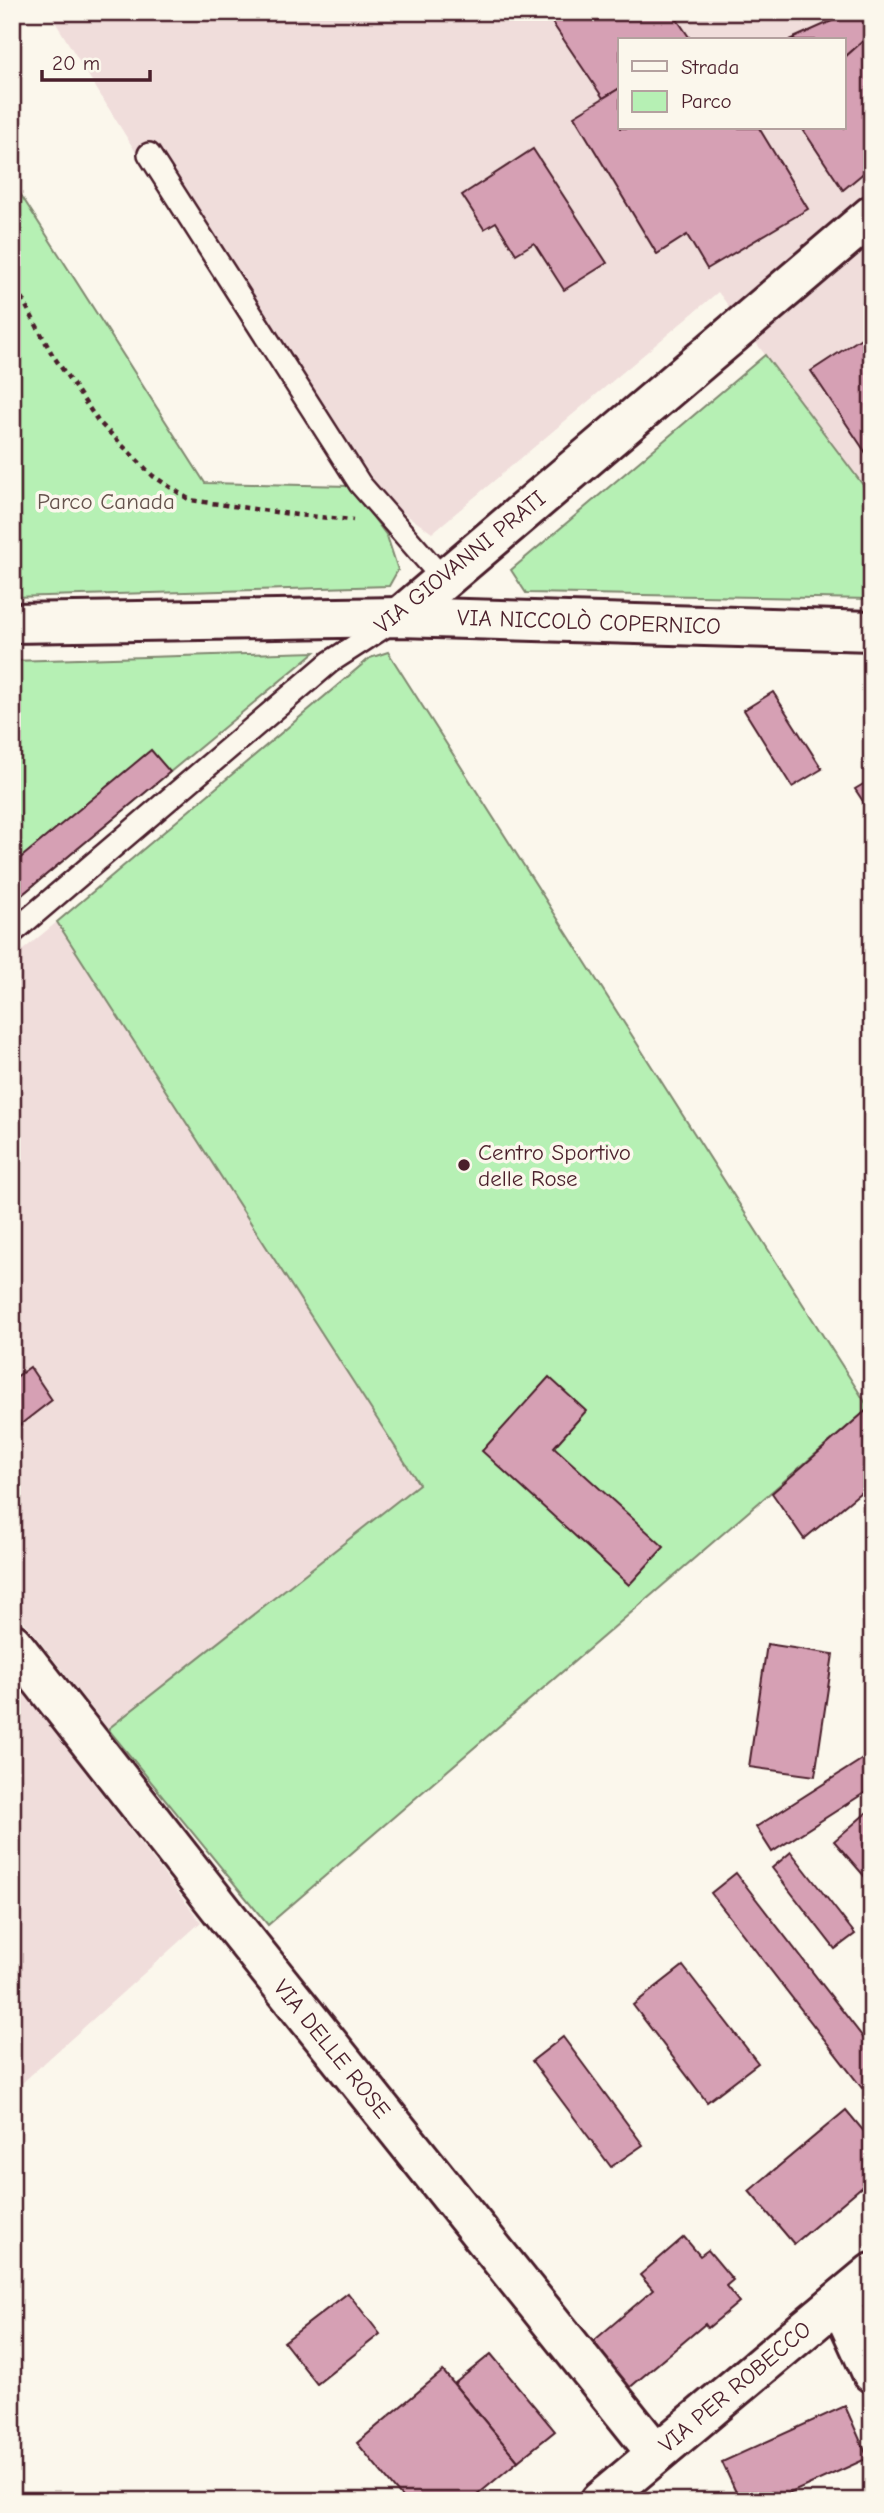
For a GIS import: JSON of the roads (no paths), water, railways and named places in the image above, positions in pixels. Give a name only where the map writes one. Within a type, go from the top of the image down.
[{"type":"street","name":"VIA GIOVANNI PRATI","points":[[400,617],[872,215]]},
{"type":"street","name":"VIA NICCOLÒ COPERNICO","points":[[12,623],[400,617],[872,631]]},
{"type":"street","name":"VIA DELLE ROSE","points":[[12,1643],[235,1927],[656,2452]]},
{"type":"street","name":"VIA PER ROBECCO","points":[[611,2497],[656,2452],[872,2273]]},
{"type":"street","points":[[839,2301],[872,2373]]},
{"type":"lane","points":[[149,153],[360,484],[444,579]]},
{"type":"lane","name":"VIA GIOVANNI PRATI","points":[[12,933],[330,662],[400,617]]},
{"type":"place","name":"Centro Sportivo delle Rose","points":[[464,1165]]},
{"type":"park label","name":"Parco Canada","points":[[106,501]]}]
